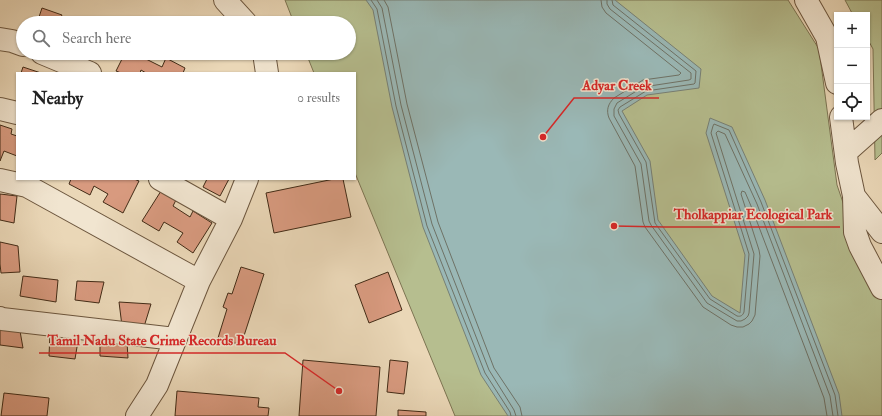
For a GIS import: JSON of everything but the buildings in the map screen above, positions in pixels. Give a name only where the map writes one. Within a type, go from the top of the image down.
[{"type":"street","points":[[225,0],[240,16]]},
{"type":"street","points":[[806,0],[827,38],[834,69]]},
{"type":"street","points":[[0,39],[16,42]]},
{"type":"street","points":[[59,60],[88,72]]},
{"type":"street","points":[[265,60],[267,72]]},
{"type":"street","points":[[0,109],[16,113]]},
{"type":"street","points":[[841,120],[847,163],[854,196],[855,232],[860,246],[882,288]]},
{"type":"street","points":[[846,152],[882,120]]},
{"type":"street","points":[[0,180],[27,186],[199,280]]},
{"type":"street","points":[[162,180],[231,219]]},
{"type":"street","points":[[137,416],[157,385],[199,280],[231,219],[247,180]]},
{"type":"street","points":[[854,196],[882,232]]},
{"type":"street","points":[[0,318],[175,338]]},
{"type":"green space","points":[[285,0],[788,0],[819,49],[837,185],[865,267],[882,295],[882,416],[455,416],[356,175],[356,72],[314,72],[309,60],[356,60],[356,16],[291,16]]},
{"type":"green space","points":[[845,0],[882,0],[882,153],[875,160],[873,49],[870,44],[870,12],[851,12]]},
{"type":"water","points":[[366,0],[615,0],[701,69],[699,88],[647,95],[622,111],[650,161],[658,220],[712,296],[740,313],[745,255],[706,133],[710,118],[732,127],[765,200],[839,394],[842,416],[508,416],[481,375],[423,227],[392,107],[373,10]]},
{"type":"place","name":"Adyar Creek","points":[[543,137]]},
{"type":"place","name":"Tholkappiar Ecological Park","points":[[614,226]]},
{"type":"place","name":"Tamil Nadu State Crime Records Bureau","points":[[339,391]]}]
